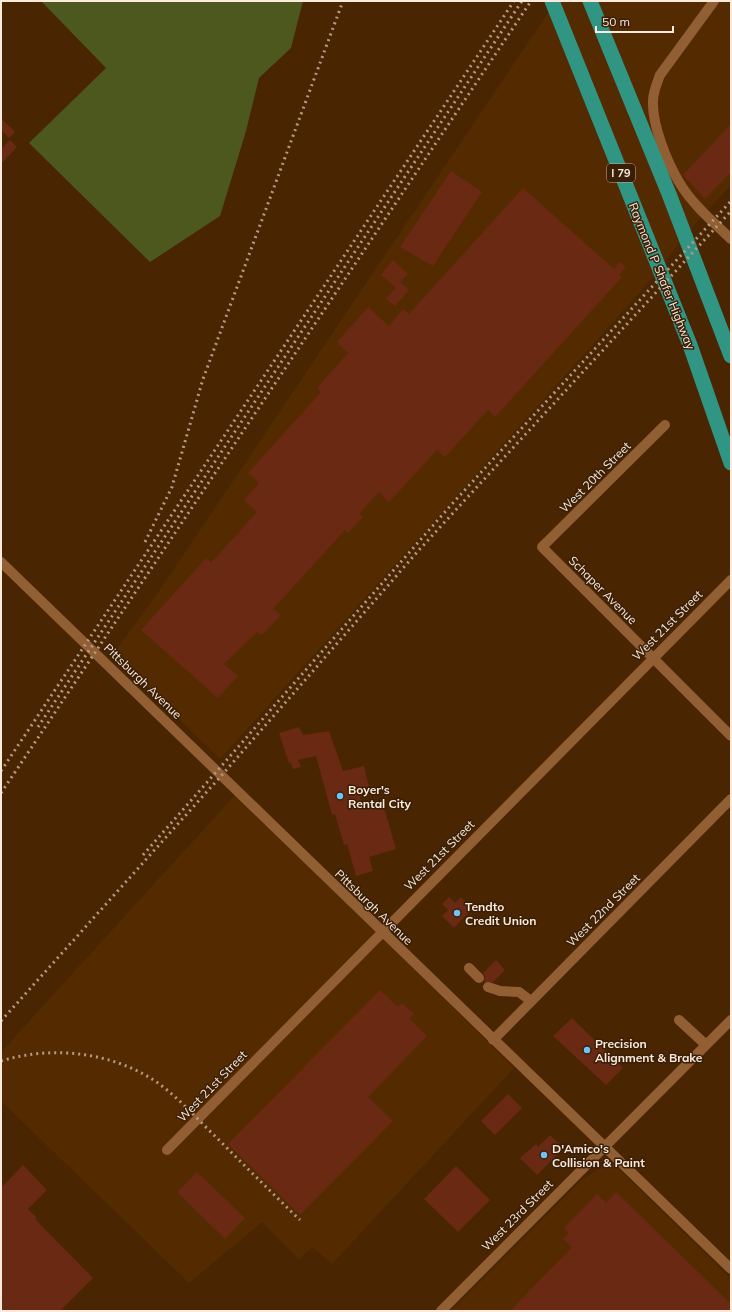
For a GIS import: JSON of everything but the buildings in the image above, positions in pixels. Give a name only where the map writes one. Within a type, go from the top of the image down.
[{"type":"highway","name":"Raymond P Shafer Highway","points":[[552,1],[690,345],[731,463]]},
{"type":"highway","points":[[590,1],[717,316],[731,356]]},
{"type":"street","points":[[714,1],[660,75],[653,101],[655,119],[661,139],[680,183],[705,213],[731,239]]},
{"type":"street","name":"West 20th Street","points":[[542,547],[665,425]]},
{"type":"street","name":"Schaper Avenue","points":[[542,547],[731,736]]},
{"type":"street","name":"Pittsburgh Avenue","points":[[1,562],[381,932],[731,1269]]},
{"type":"street","name":"West 21st Street","points":[[167,1150],[381,932],[731,580]]},
{"type":"street","name":"West 22nd Street","points":[[493,1040],[731,799]]},
{"type":"street","points":[[469,968],[479,978]]},
{"type":"street","points":[[488,987],[500,991],[519,992],[531,1001]]},
{"type":"street","points":[[679,1020],[706,1045]]},
{"type":"street","name":"West 23rd Street","points":[[441,1311],[731,1020]]},
{"type":"shaded area","points":[[556,1],[731,1],[731,185],[700,218],[648,283],[220,759],[113,654],[155,597]]},
{"type":"shaded area","points":[[236,794],[514,1068],[332,1264],[312,1247],[299,1259],[262,1222],[189,1283],[1,1101],[1,1052]]},
{"type":"shaded area","points":[[608,1163],[614,1164],[731,1279],[731,1311],[451,1311],[583,1179]]},
{"type":"green space","points":[[41,1],[303,1],[291,48],[259,78],[246,131],[220,216],[150,262],[29,143],[106,68]]},
{"type":"railway","points":[[145,542],[172,487],[203,379],[343,1]]},
{"type":"railway","points":[[1,771],[514,1]]},
{"type":"railway","points":[[38,727],[522,1]]},
{"type":"railway","points":[[1,793],[531,1]]},
{"type":"railway","points":[[143,855],[451,505],[731,201]]},
{"type":"railway","points":[[1,1021],[221,776],[419,550],[731,211]]},
{"type":"railway","points":[[1,1061],[41,1053],[82,1054],[122,1064],[140,1072],[166,1089],[300,1220]]},
{"type":"place","name":"Boyer's Rental City","points":[[340,796]]},
{"type":"place","name":"Tendto Credit Union","points":[[457,913]]},
{"type":"place","name":"Precision Alignment & Brake","points":[[587,1050]]},
{"type":"place","name":"D'Amico's Collision & Paint","points":[[544,1155]]}]
